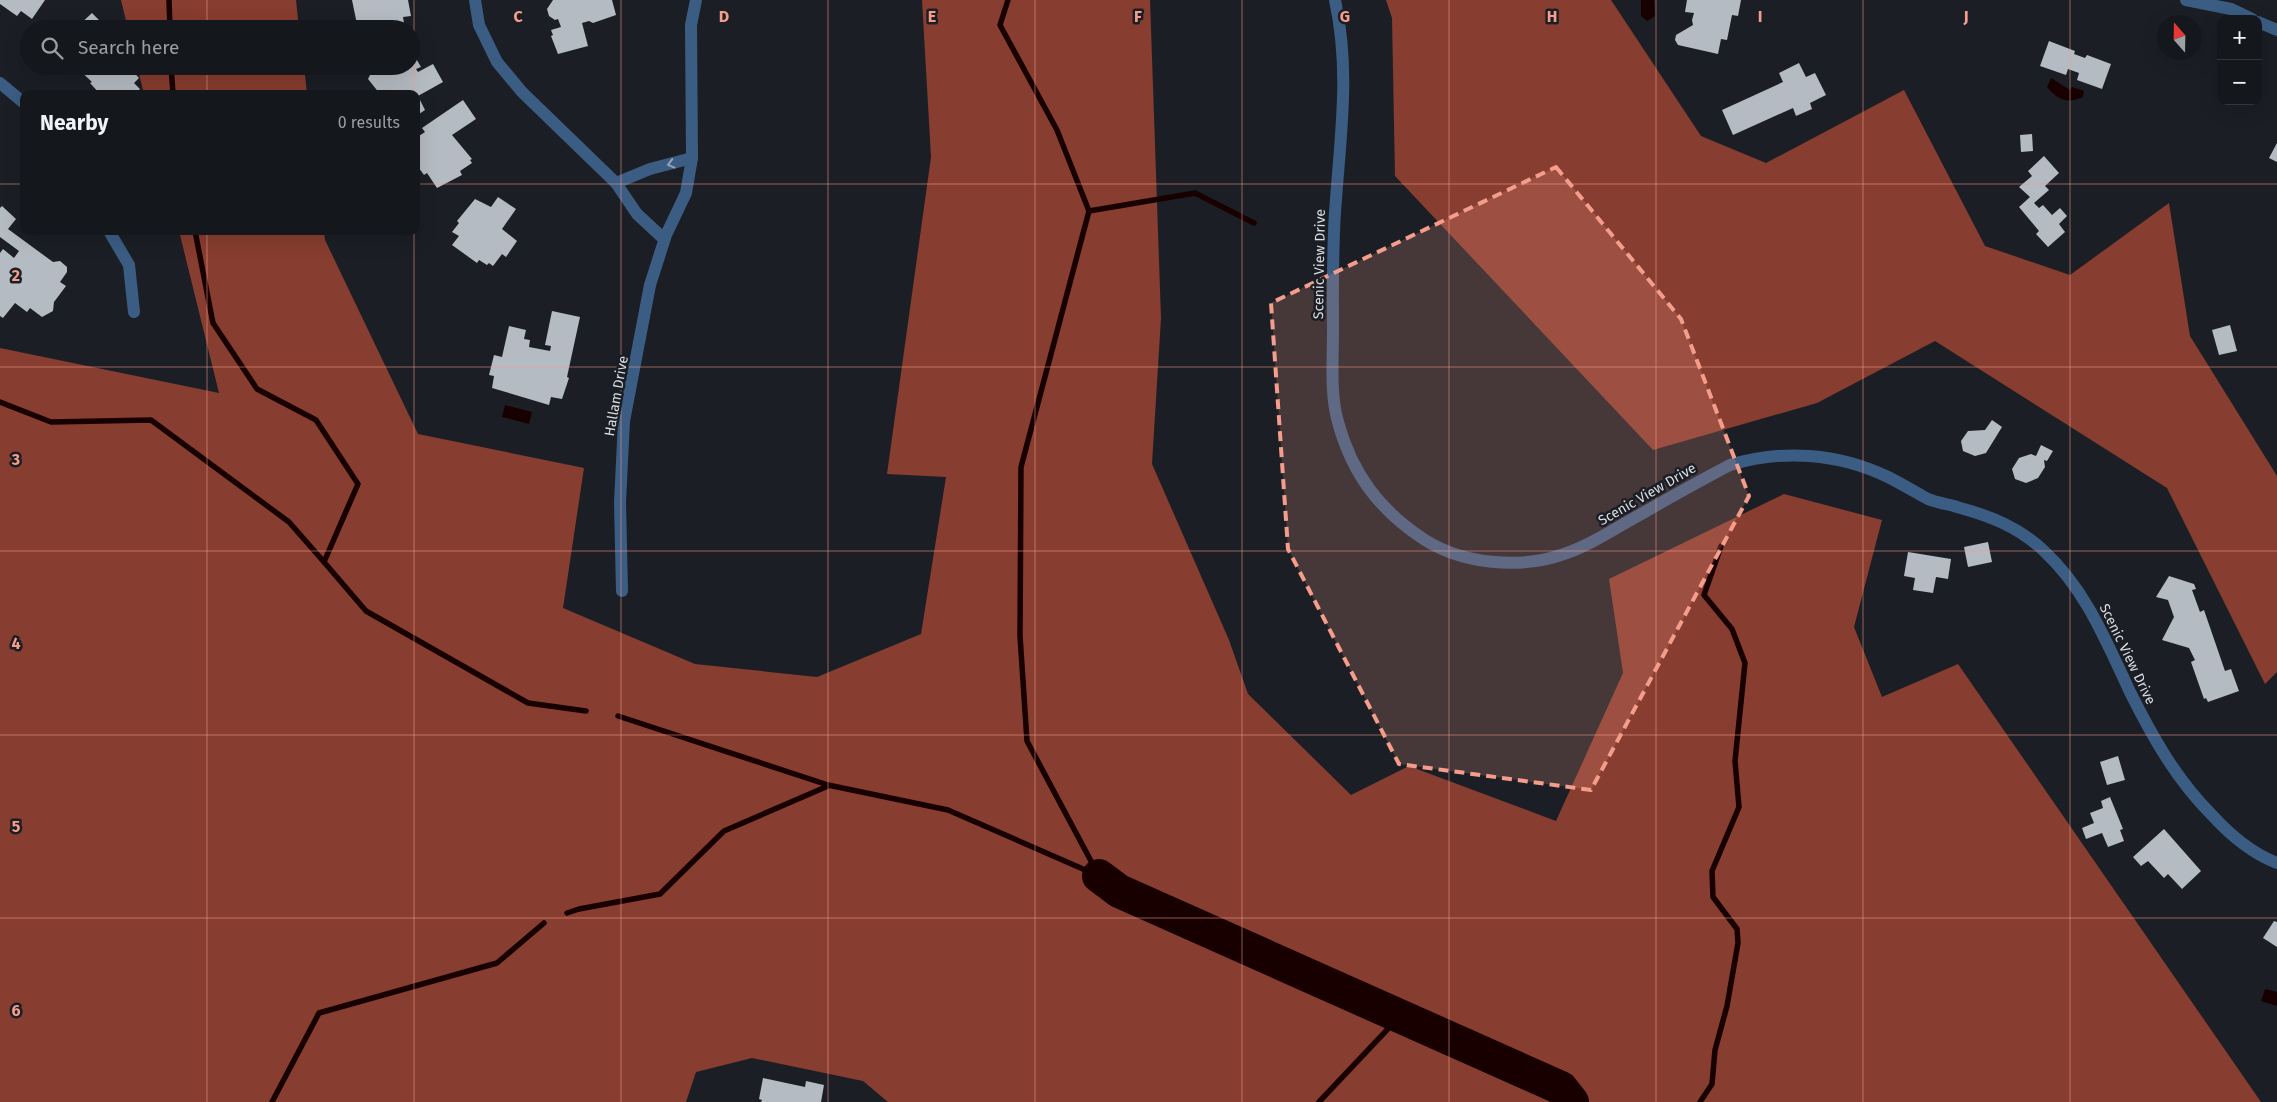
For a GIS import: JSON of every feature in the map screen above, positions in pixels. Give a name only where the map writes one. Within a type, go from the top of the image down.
[{"type":"street","points":[[475,0],[479,25],[496,62],[522,92],[563,129],[616,183],[637,214],[664,239]]},
{"type":"street","name":"Hallam Drive","points":[[622,591],[620,502],[624,420],[650,285],[664,239],[686,192],[692,158],[692,25],[696,0]]},
{"type":"street","name":"Scenic View Drive","points":[[1335,0],[1344,59],[1344,104],[1333,251],[1333,392],[1337,419],[1352,462],[1386,511],[1433,545],[1465,557],[1507,563],[1536,561],[1562,555],[1600,538],[1730,465],[1750,459],[1793,455],[1815,456],[1854,464],[1887,477],[1931,500],[1998,520],[2026,535],[2068,576],[2111,647],[2149,728],[2188,791],[2241,843],[2277,864]]},
{"type":"street","points":[[2186,0],[2231,9],[2244,15]]},
{"type":"street","points":[[2231,9],[2241,0]]},
{"type":"street","points":[[2262,24],[2277,30]]},
{"type":"street","points":[[0,82],[20,100]]},
{"type":"street","points":[[616,183],[650,169],[692,158]]},
{"type":"street","points":[[111,235],[129,265],[134,312]]},
{"type":"highlighted area","points":[[1556,167],[1681,319],[1749,496],[1591,790],[1399,764],[1288,549],[1271,303]]},
{"type":"shaded area","points":[[121,0],[296,0],[298,20],[126,20]]},
{"type":"shaded area","points":[[922,0],[1150,0],[1161,318],[1152,464],[1229,640],[1248,694],[1351,795],[1409,766],[1556,821],[1623,673],[1609,579],[1784,494],[1882,520],[1854,627],[1882,697],[1958,664],[2261,1102],[888,1102],[863,1081],[752,1058],[696,1072],[686,1102],[0,1102],[0,348],[219,393],[180,235],[324,235],[325,240],[418,434],[584,468],[563,608],[695,664],[817,677],[921,634],[946,477],[887,474],[931,157]]},
{"type":"shaded area","points":[[1386,0],[1611,0],[1701,136],[1766,163],[1904,90],[1985,246],[2070,275],[2169,203],[2190,336],[2277,476],[2277,672],[2265,684],[2167,488],[1935,341],[1817,403],[1653,450],[1395,176],[1392,18]]},
{"type":"shaded area","points":[[1641,0],[1654,0],[1655,16],[1647,21],[1641,16]]},
{"type":"shaded area","points":[[139,75],[305,75],[307,90],[143,90]]},
{"type":"shaded area","points":[[2051,78],[2070,90],[2072,87],[2084,91],[2083,97],[2072,100],[2059,98],[2047,87]]},
{"type":"shaded area","points":[[505,405],[532,412],[529,424],[502,417]]},
{"type":"shaded area","points":[[2265,989],[2277,992],[2277,1006],[2261,1001]]},
{"type":"building","points":[[0,0],[45,0],[32,19],[21,11],[17,16],[0,4]]},
{"type":"building","points":[[352,0],[408,0],[411,16],[403,17],[404,20],[356,20]]},
{"type":"building","points":[[553,0],[612,0],[616,15],[593,23],[589,21],[582,23],[588,46],[558,54],[551,36],[553,35],[551,30],[561,27],[558,19],[555,20],[549,16],[547,9]]},
{"type":"building","points":[[1687,0],[1741,0],[1738,16],[1732,15],[1727,40],[1721,39],[1718,54],[1678,45],[1675,40],[1676,35],[1693,25],[1694,13],[1685,12]]},
{"type":"building","points":[[92,13],[99,20],[84,20]]},
{"type":"building","points":[[2049,41],[2075,51],[2074,54],[2085,58],[2087,55],[2111,64],[2102,89],[2077,80],[2079,73],[2068,69],[2066,75],[2040,66]]},
{"type":"building","points":[[1799,63],[1806,77],[1815,73],[1826,95],[1810,103],[1812,109],[1796,116],[1793,108],[1733,135],[1722,110],[1783,82],[1779,73]]},
{"type":"building","points":[[433,64],[443,82],[420,95],[420,90],[377,90],[368,79],[370,75],[420,75],[420,71]]},
{"type":"building","points":[[85,75],[136,75],[139,78],[134,83],[140,89],[96,90],[90,83],[92,82]]},
{"type":"building","points":[[420,100],[425,110],[420,113]]},
{"type":"building","points":[[463,100],[476,119],[452,135],[472,159],[470,160],[472,163],[460,171],[462,175],[437,188],[427,173],[424,175],[420,170],[420,135],[425,132],[422,128]]},
{"type":"building","points":[[2032,134],[2033,151],[2021,152],[2020,135]]},
{"type":"building","points":[[2277,143],[2277,162],[2269,158]]},
{"type":"building","points":[[2044,156],[2059,173],[2045,186],[2049,190],[2034,203],[2039,208],[2043,205],[2052,215],[2060,208],[2067,216],[2059,224],[2065,232],[2048,247],[2036,234],[2039,231],[2019,207],[2030,197],[2019,187],[2032,176],[2028,171]]},
{"type":"building","points":[[498,197],[516,209],[502,229],[517,241],[506,257],[502,254],[493,266],[479,260],[477,263],[452,245],[459,236],[452,232],[459,223],[457,221],[475,199],[491,207]]},
{"type":"building","points":[[2,206],[16,219],[8,229],[53,262],[60,261],[67,267],[67,272],[60,282],[66,286],[54,302],[53,311],[42,317],[30,308],[27,312],[15,303],[3,318],[0,316],[0,253],[3,249],[14,258],[19,251],[0,237],[0,208]]},
{"type":"building","points":[[552,311],[580,317],[567,377],[569,378],[562,399],[551,397],[549,405],[492,388],[494,376],[489,375],[494,355],[502,357],[509,326],[526,330],[524,339],[530,340],[529,347],[550,351],[551,346],[545,345]]},
{"type":"building","points":[[2230,325],[2237,351],[2219,355],[2212,330]]},
{"type":"building","points":[[1992,420],[2002,427],[1986,453],[1975,456],[1963,451],[1961,441],[1968,431],[1985,430]]},
{"type":"building","points":[[2041,445],[2053,451],[2047,461],[2044,460],[2045,467],[2038,478],[2026,483],[2015,479],[2012,469],[2019,458],[2031,454],[2036,456]]},
{"type":"building","points":[[1988,542],[1992,562],[1968,567],[1964,547]]},
{"type":"building","points":[[1908,552],[1951,559],[1948,579],[1936,577],[1933,593],[1913,590],[1915,578],[1904,576]]},
{"type":"building","points":[[2169,576],[2194,584],[2196,589],[2192,590],[2200,612],[2204,610],[2225,671],[2231,669],[2239,691],[2208,702],[2206,698],[2204,699],[2191,662],[2195,660],[2189,648],[2162,640],[2174,617],[2168,600],[2156,597]]},
{"type":"building","points":[[2118,756],[2125,780],[2107,785],[2100,762]]},
{"type":"building","points":[[2110,797],[2123,829],[2120,830],[2124,841],[2108,847],[2102,833],[2086,839],[2082,828],[2094,823],[2090,813],[2103,808],[2101,801]]},
{"type":"building","points":[[2164,829],[2201,871],[2182,889],[2168,874],[2164,878],[2148,861],[2141,866],[2133,857]]},
{"type":"building","points":[[2274,921],[2277,922],[2277,947],[2263,938]]},
{"type":"building","points":[[763,1078],[805,1087],[806,1081],[824,1085],[821,1102],[761,1102],[762,1100],[759,1099]]},
{"type":"waterway","points":[[169,0],[170,20]]},
{"type":"waterway","points":[[1008,0],[1000,25],[1057,130],[1089,211],[1021,467],[1020,636],[1027,741],[1099,876]]},
{"type":"waterway","points":[[172,75],[173,90]]},
{"type":"waterway","points":[[1089,211],[1195,193],[1254,223]]},
{"type":"waterway","points":[[196,235],[213,323],[257,389],[316,420],[358,484],[324,562],[366,611],[528,703],[586,711]]},
{"type":"waterway","points":[[0,402],[51,422],[151,420],[289,522],[324,562]]},
{"type":"waterway","points":[[1700,1102],[1712,1084],[1715,1050],[1727,1006],[1738,943],[1737,929],[1713,897],[1712,871],[1739,807],[1735,761],[1745,663],[1732,629],[1704,595],[1721,546]]},
{"type":"waterway","points":[[618,716],[828,785],[948,810],[1099,876]]},
{"type":"waterway","points":[[567,913],[579,909],[660,894],[724,831],[828,786]]},
{"type":"waterway","points":[[1099,876],[1119,891],[1561,1088],[1572,1102]]},
{"type":"waterway","points":[[272,1102],[319,1013],[497,963],[544,923]]},
{"type":"waterway","points":[[1319,1102],[1400,1016]]}]
